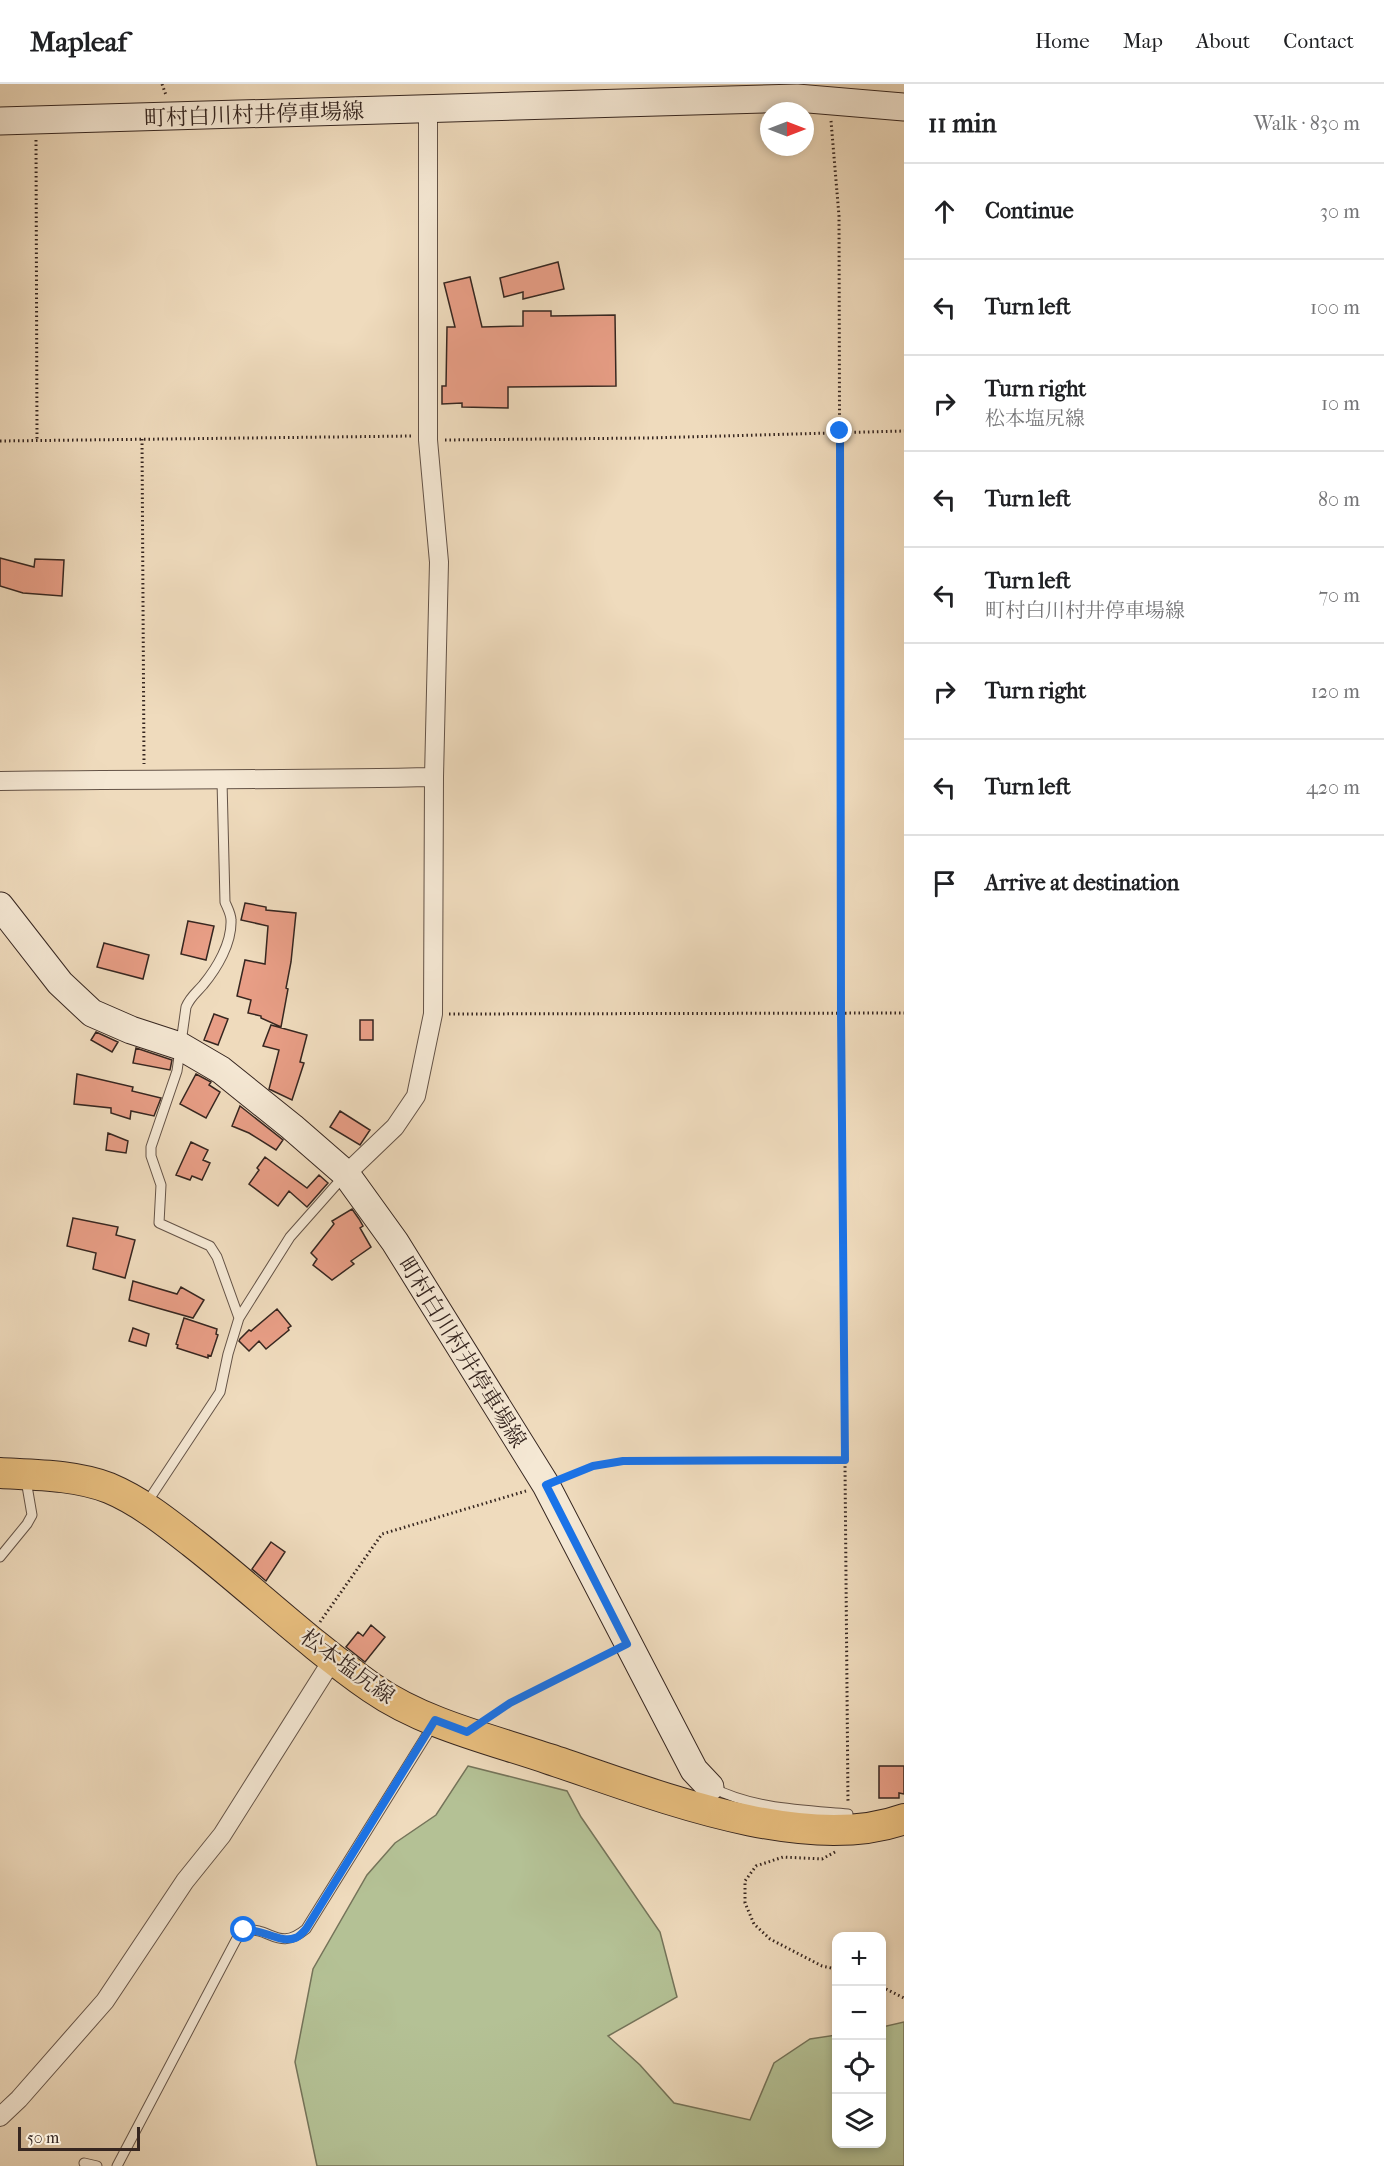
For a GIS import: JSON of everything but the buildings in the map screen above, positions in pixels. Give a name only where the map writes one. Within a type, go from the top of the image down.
[{"type":"main road","name":"町村白川村井停車場線","points":[[0,121],[721,99],[829,100],[904,107]]},
{"type":"main road","name":"町村白川村井停車場線","points":[[0,906],[60,983],[92,1013],[131,1030],[180,1046],[221,1070],[346,1174],[395,1242],[546,1485],[694,1770],[710,1787]]},
{"type":"main road","name":"松本塩尻線","points":[[12,1474],[83,1480],[109,1488],[145,1506],[374,1690],[435,1720],[725,1815],[797,1828],[904,1819]]},
{"type":"street","points":[[346,1174],[395,1127],[416,1096],[433,1014],[434,777],[439,562],[428,438],[428,109]]},
{"type":"street","points":[[0,781],[144,779],[222,781],[434,777]]},
{"type":"street","points":[[0,2117],[19,2099],[105,2001],[185,1881],[222,1835],[333,1659]]},
{"type":"lane","points":[[222,781],[225,902],[232,918],[229,938],[217,968],[189,998],[177,1071],[151,1147],[151,1156],[161,1185],[159,1223],[210,1246],[217,1257],[239,1318]]},
{"type":"lane","points":[[145,1506],[219,1392],[239,1318],[290,1237],[346,1174]]},
{"type":"lane","points":[[0,1557],[32,1515],[12,1474]]},
{"type":"lane","points":[[117,2166],[236,1940],[244,1930],[254,1929],[282,1940],[295,1938],[306,1929],[435,1720]]},
{"type":"lane","name":"町村白川村井停車場線","points":[[710,1787],[729,1797],[848,1822]]},
{"type":"lane","points":[[84,2163],[97,2166]]},
{"type":"path","points":[[829,100],[839,216],[841,1013],[848,1822],[835,1853],[822,1859],[783,1857],[756,1866],[745,1881],[745,1903],[754,1924],[770,1939],[822,1966],[832,1968]]},
{"type":"path","points":[[36,120],[37,441]]},
{"type":"path","points":[[0,441],[648,438],[904,431]]},
{"type":"path","points":[[142,439],[144,779]]},
{"type":"path","points":[[433,1014],[904,1013]]},
{"type":"path","points":[[309,1638],[382,1534],[546,1485],[593,1466],[623,1461],[845,1460]]},
{"type":"path","points":[[467,1732],[510,1703],[627,1644]]},
{"type":"path","points":[[886,1989],[904,1998]]},
{"type":"green space","points":[[468,1766],[567,1791],[581,1817],[660,1932],[677,1997],[608,2036],[640,2065],[674,2103],[750,2120],[774,2063],[810,2039],[832,2036],[832,2148],[886,2148],[886,2026],[904,2022],[904,2166],[317,2166],[295,2062],[313,1969],[367,1875],[395,1843],[436,1815]]},
{"type":"route","points":[[244,1930],[254,1929],[282,1940],[295,1938],[306,1929],[435,1720],[467,1732],[510,1703],[627,1644],[546,1485],[593,1466],[623,1461],[845,1460],[841,1013],[840,431]]}]
